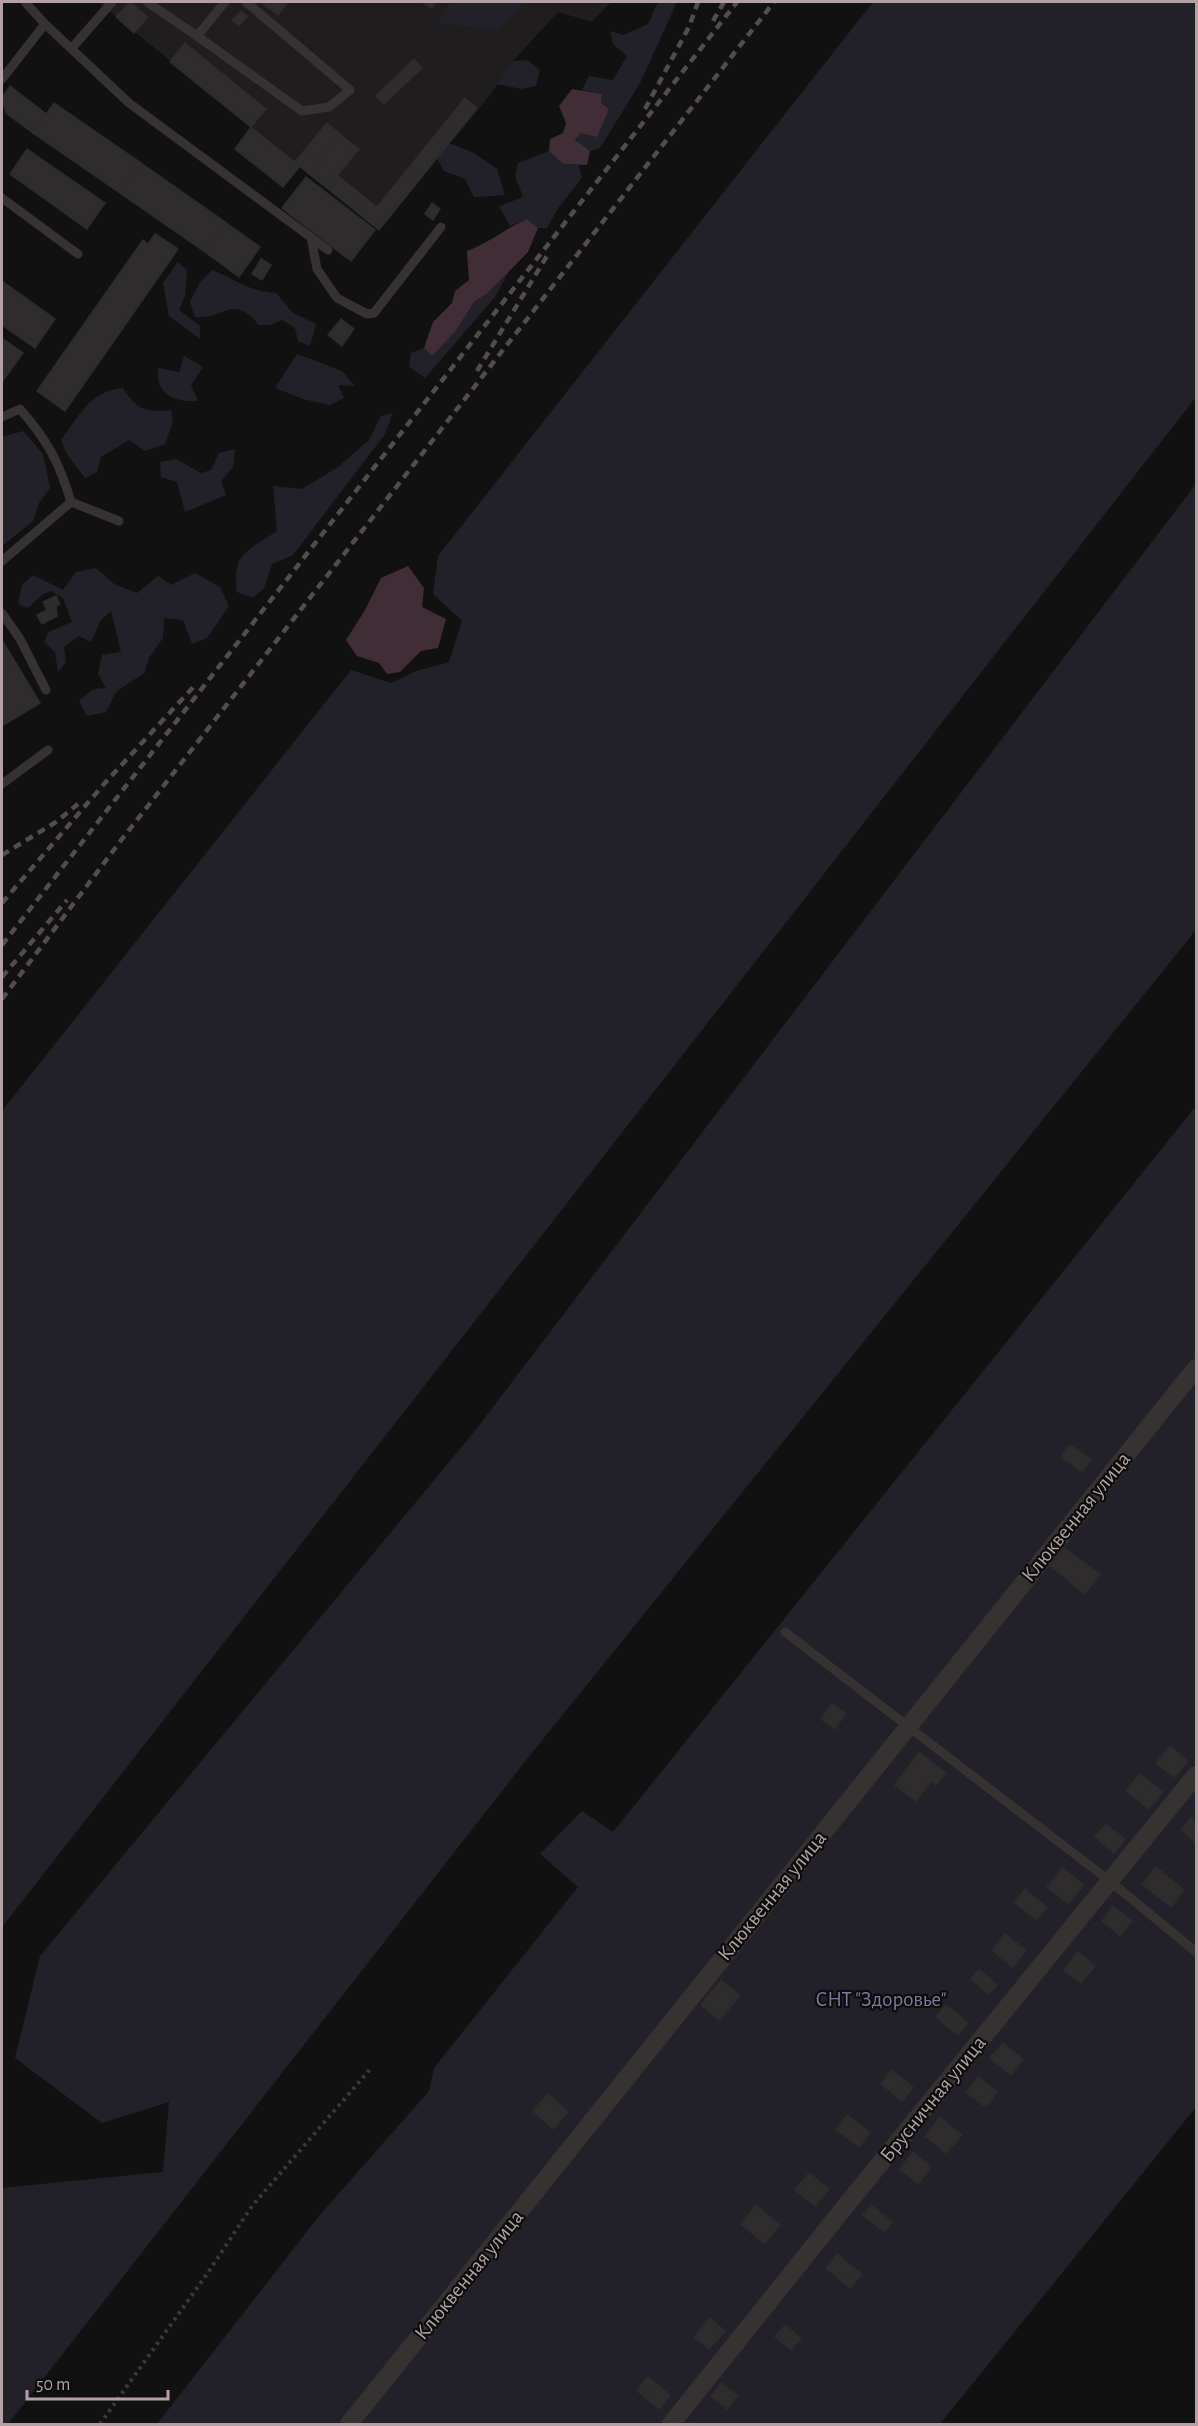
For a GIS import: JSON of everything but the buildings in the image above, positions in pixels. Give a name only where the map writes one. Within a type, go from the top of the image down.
[{"type":"street","name":"Клюквенная улица","points":[[349,2424],[908,1725],[1197,1368]]},
{"type":"street","name":"Брусничная улица","points":[[671,2424],[848,2202],[1197,1775]]},
{"type":"lane","points":[[26,2],[45,24],[129,103],[328,249]]},
{"type":"lane","points":[[72,48],[112,2]]},
{"type":"lane","points":[[147,2],[302,111],[329,107],[350,90],[246,2]]},
{"type":"lane","points":[[197,36],[225,2]]},
{"type":"lane","points":[[2,79],[45,24]]},
{"type":"lane","points":[[2,198],[78,254]]},
{"type":"lane","points":[[311,237],[317,269],[337,298],[367,314],[374,313],[441,227]]},
{"type":"lane","points":[[2,417],[20,409],[40,432],[60,465],[71,502]]},
{"type":"lane","points":[[71,502],[119,521]]},
{"type":"lane","points":[[2,561],[71,502]]},
{"type":"lane","points":[[2,613],[20,639],[46,690]]},
{"type":"lane","points":[[2,784],[48,750]]},
{"type":"lane","points":[[785,1632],[1111,1882],[1197,1952]]},
{"type":"path","points":[[100,2424],[200,2284],[252,2206],[372,2067]]},
{"type":"shaded area","points":[[98,2],[611,2],[592,22],[558,12],[513,61],[494,90],[379,230]]},
{"type":"shaded area","points":[[572,89],[602,94],[601,103],[609,109],[597,137],[581,133],[575,140],[590,151],[587,165],[563,164],[549,151],[550,139],[563,133],[566,123],[559,106]]},
{"type":"shaded area","points":[[527,219],[538,228],[528,252],[488,293],[475,301],[455,332],[432,356],[424,348],[433,322],[452,303],[455,291],[469,280],[467,251]]},
{"type":"shaded area","points":[[408,566],[424,588],[422,607],[446,619],[438,648],[421,651],[400,672],[387,674],[379,663],[357,656],[346,640],[381,578]]},
{"type":"green space","points":[[450,2],[525,2],[499,30],[438,23]]},
{"type":"green space","points":[[658,2],[677,2],[640,83],[600,148],[590,151],[575,141],[601,103],[602,94],[582,90],[589,76],[613,80],[627,56],[613,44],[610,31],[624,35],[648,24]]},
{"type":"green space","points":[[873,2],[1196,2],[1196,397],[2,1927],[2,1111],[351,670],[391,683],[416,671],[449,662],[462,621],[433,594],[438,556]]},
{"type":"green space","points":[[527,60],[540,70],[536,86],[521,89],[497,84],[513,61]]},
{"type":"green space","points":[[449,143],[474,153],[497,169],[505,195],[474,197],[465,179],[444,171],[437,158]]},
{"type":"green space","points":[[549,151],[563,164],[579,165],[582,178],[559,207],[547,228],[538,228],[527,219],[510,226],[499,206],[523,197],[515,176],[518,163]]},
{"type":"green space","points":[[178,262],[187,270],[185,296],[179,310],[200,326],[200,339],[169,316],[163,283]]},
{"type":"green space","points":[[212,270],[249,287],[276,293],[293,313],[316,324],[310,346],[298,341],[295,328],[282,320],[270,325],[259,325],[250,316],[235,309],[206,317],[195,317],[190,302],[200,282]]},
{"type":"green space","points":[[508,273],[495,297],[425,378],[409,367],[411,353],[424,348],[432,356],[455,332],[475,301],[488,293]]},
{"type":"green space","points":[[297,354],[342,371],[355,386],[338,385],[344,398],[330,405],[303,399],[275,388]]},
{"type":"green space","points":[[184,356],[203,367],[191,385],[198,401],[174,398],[163,391],[160,385],[158,368],[179,372]]},
{"type":"green space","points":[[123,388],[132,401],[142,408],[171,410],[173,421],[165,444],[145,451],[129,440],[101,457],[97,472],[85,478],[66,453],[61,440],[80,413],[94,399],[112,390]]},
{"type":"green space","points":[[393,413],[385,434],[293,555],[272,564],[264,588],[253,598],[237,592],[237,569],[244,554],[277,531],[273,486],[302,489],[338,467],[369,440],[381,416]]},
{"type":"green space","points":[[23,431],[43,454],[50,488],[39,503],[33,521],[2,546],[2,437]]},
{"type":"green space","points":[[235,449],[233,467],[221,481],[226,495],[185,512],[177,482],[161,477],[160,462],[176,459],[201,473],[211,470],[219,453]]},
{"type":"green space","points":[[1196,484],[1196,930],[527,1759],[8,2424],[2,2424],[2,2188],[163,2172],[169,2102],[102,2123],[15,2058],[40,1956],[474,1432]]},
{"type":"green space","points":[[96,568],[114,584],[137,593],[158,576],[171,585],[195,573],[220,587],[229,606],[207,638],[192,644],[183,620],[164,618],[163,638],[149,658],[144,673],[116,692],[106,712],[87,716],[79,701],[93,689],[106,688],[98,674],[102,655],[121,652],[111,611],[101,620],[91,642],[79,636],[64,647],[66,662],[58,672],[55,652],[44,642],[48,632],[72,622],[63,598],[51,591],[43,594],[28,608],[18,604],[22,585],[33,575],[63,590],[76,572]]},
{"type":"green space","name":"СНТ \"Здоровье\"","points":[[1196,1106],[1196,2107],[940,2424],[157,2424],[319,2216],[429,2091],[434,2068],[578,1887],[540,1854],[582,1811],[613,1832]]},
{"type":"railway","points":[[645,109],[689,27],[698,2]]},
{"type":"railway","points":[[713,21],[724,2]]},
{"type":"railway","points":[[2,945],[737,2]]},
{"type":"railway","points":[[2,999],[119,843],[774,2]]},
{"type":"railway","points":[[477,371],[547,256]]},
{"type":"railway","points":[[2,903],[104,784],[197,683]]},
{"type":"railway","points":[[2,855],[56,822],[78,804]]},
{"type":"railway","points":[[2,977],[67,900]]}]
